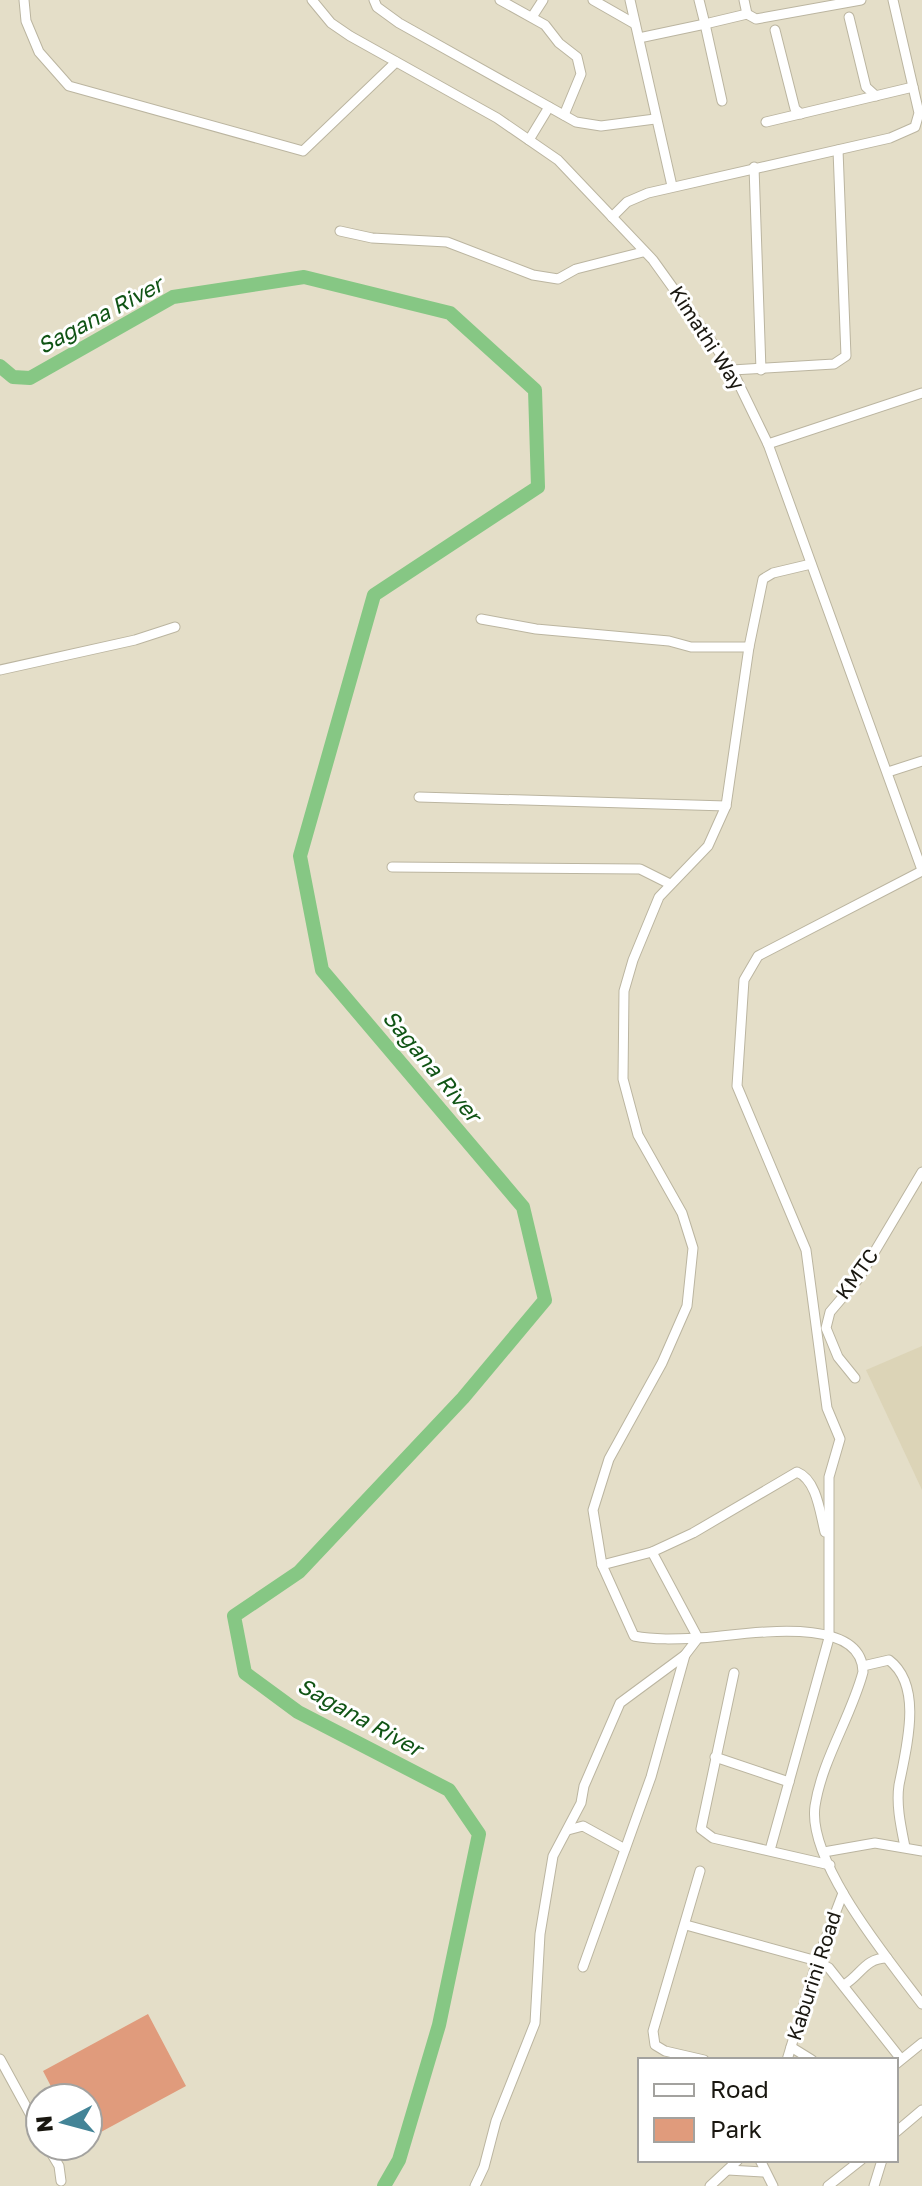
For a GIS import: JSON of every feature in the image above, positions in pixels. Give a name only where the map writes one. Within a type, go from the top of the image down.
[{"type":"street","points":[[24,0],[26,21],[39,52],[69,86],[303,151],[396,62]]},
{"type":"street","name":"Kimathi Way","points":[[312,0],[340,30],[558,160],[679,292],[732,370],[768,444],[922,870]]},
{"type":"street","points":[[374,0],[377,7],[399,23],[564,115],[592,126],[655,119]]},
{"type":"street","points":[[500,0],[532,17],[577,57],[581,74],[564,115]]},
{"type":"street","points":[[532,17],[543,0]]},
{"type":"street","points":[[593,0],[635,24]]},
{"type":"street","points":[[630,0],[672,186]]},
{"type":"street","points":[[699,0],[722,101]]},
{"type":"street","points":[[744,0],[747,14]]},
{"type":"street","points":[[639,38],[747,14],[756,19],[817,5],[861,0]]},
{"type":"street","points":[[612,217],[627,202],[672,186],[905,134],[915,127],[920,113],[893,0]]},
{"type":"street","points":[[849,17],[866,87],[876,96]]},
{"type":"street","points":[[775,30],[795,109],[801,114]]},
{"type":"street","points":[[766,122],[913,87]]},
{"type":"street","points":[[529,140],[549,107]]},
{"type":"street","points":[[732,370],[834,364],[846,356],[838,150]]},
{"type":"street","points":[[754,167],[761,370]]},
{"type":"street","points":[[340,231],[372,238],[447,242],[533,275],[558,279],[576,269],[643,252]]},
{"type":"street","points":[[768,444],[922,393]]},
{"type":"street","points":[[811,564],[773,573],[763,579],[749,647],[726,806],[708,846],[659,897],[627,975],[623,1006],[623,1079],[646,1154],[682,1213],[693,1248],[693,1265],[687,1306],[662,1363],[609,1459],[593,1510],[602,1565],[634,1636],[698,1638],[756,1630],[829,1638],[850,1644],[858,1653],[863,1666],[815,1809],[824,1852],[843,1893],[922,2004]]},
{"type":"street","points":[[481,619],[536,629],[663,640],[691,647],[749,647]]},
{"type":"street","points":[[0,670],[175,627]]},
{"type":"street","points":[[888,772],[922,761]]},
{"type":"street","points":[[419,797],[726,806]]},
{"type":"street","points":[[392,867],[640,869],[670,884]]},
{"type":"street","points":[[770,1850],[829,1638],[829,1477],[840,1439],[827,1408],[806,1250],[737,1086],[744,980],[758,956],[922,870]]},
{"type":"street","name":"KMTC","points":[[855,1378],[838,1357],[826,1328],[830,1312],[859,1278],[922,1172]]},
{"type":"street","points":[[602,1565],[652,1552],[693,1533],[797,1472],[808,1479],[813,1489],[828,1543]]},
{"type":"street","points":[[652,1552],[698,1638]]},
{"type":"street","points":[[475,2186],[484,2167],[496,2121],[535,2023],[545,1890],[553,1856],[568,1830],[620,1703],[685,1655],[698,1638]]},
{"type":"street","points":[[583,1967],[651,1777],[685,1655]]},
{"type":"street","points":[[863,1666],[889,1660],[918,1684]]},
{"type":"street","points":[[734,1673],[701,1829],[713,1838],[830,1865]]},
{"type":"street","points":[[905,1847],[898,1795],[921,1703]]},
{"type":"street","points":[[715,1757],[789,1782]]},
{"type":"street","points":[[568,1830],[583,1826],[625,1849]]},
{"type":"street","points":[[824,1852],[859,1844],[922,1851]]},
{"type":"street","points":[[695,2058],[665,2051],[655,2045],[653,2039],[700,1871]]},
{"type":"street","name":"Kaburini Road","points":[[788,2058],[817,1961],[843,1893]]},
{"type":"street","points":[[686,1925],[817,1961],[844,1985],[896,2058]]},
{"type":"street","points":[[844,1985],[855,1979],[868,1962],[887,1958]]},
{"type":"street","points":[[899,2062],[922,2043]]},
{"type":"street","points":[[791,2047],[809,2058]]},
{"type":"street","points":[[0,2059],[24,2103]]},
{"type":"street","points":[[898,2130],[922,2110]]},
{"type":"street","points":[[57,2162],[61,2181]]},
{"type":"street","points":[[710,2186],[736,2162]]},
{"type":"street","points":[[760,2162],[763,2172],[773,2186]]},
{"type":"street","points":[[828,2186],[858,2162]]},
{"type":"street","points":[[874,2186],[881,2162]]},
{"type":"street","points":[[728,2170],[763,2172]]},
{"type":"shaded area","points":[[922,1346],[922,1490],[866,1370]]},
{"type":"green space","points":[[148,2014],[186,2086],[104,2130],[104,2082],[49,2082],[43,2071]]},
{"type":"waterway","name":"Sagana River","points":[[0,366],[13,377],[30,378],[173,297],[304,277],[450,313],[535,390],[538,487],[374,595],[300,856],[322,970],[523,1207],[545,1300],[463,1398],[299,1572],[234,1616],[245,1673],[298,1712],[449,1790],[479,1834],[439,2025],[399,2160],[384,2186]]}]
